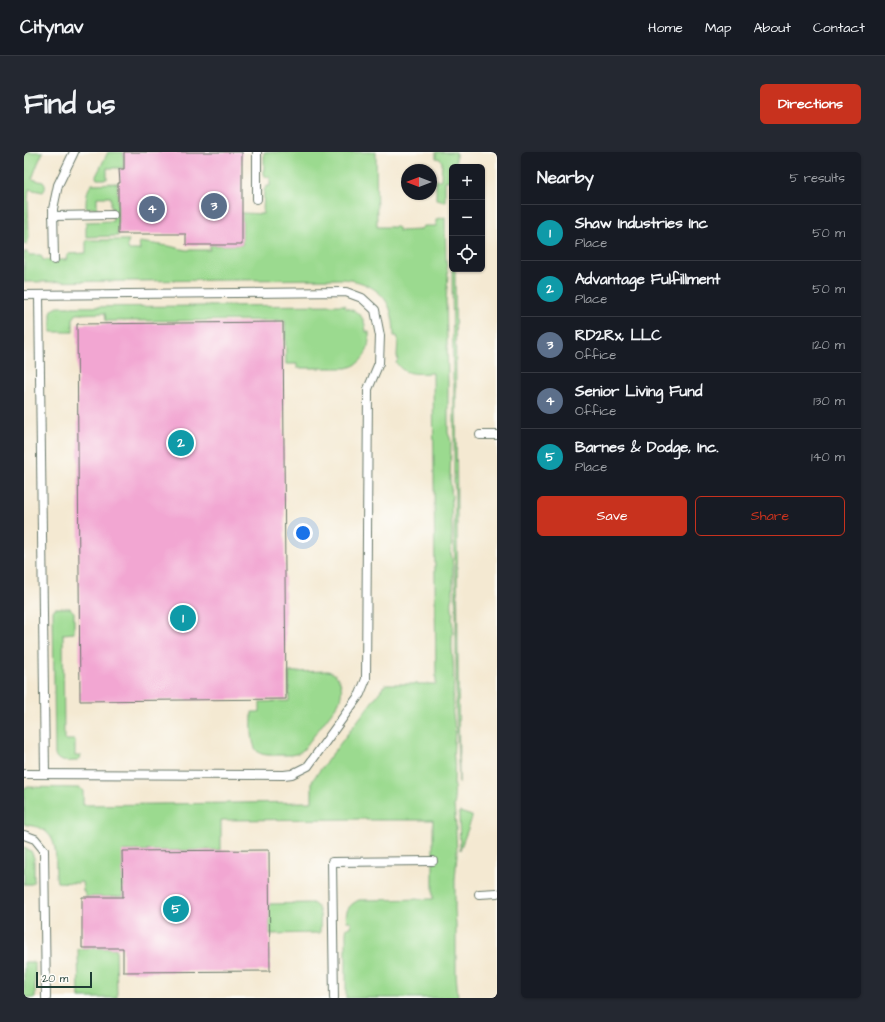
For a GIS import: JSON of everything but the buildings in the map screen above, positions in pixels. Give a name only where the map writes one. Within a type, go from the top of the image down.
[{"type":"lane","points":[[54,260],[54,209],[58,184],[74,152]]},
{"type":"lane","points":[[257,152],[257,199]]},
{"type":"lane","points":[[54,216],[113,215]]},
{"type":"lane","points":[[24,295],[346,292],[362,298],[375,310],[380,336],[379,363],[368,389],[366,679],[360,694],[308,766],[292,774],[284,775],[24,774]]},
{"type":"lane","points":[[39,295],[45,774]]},
{"type":"lane","points":[[480,435],[497,435]]},
{"type":"lane","points":[[24,835],[35,838],[44,850],[46,998]]},
{"type":"lane","points":[[334,998],[332,862],[433,861]]},
{"type":"lane","points":[[479,894],[497,893]]},
{"type":"green space","points":[[24,152],[43,152],[32,179],[45,184],[45,190],[43,192],[29,189],[29,238],[27,244],[24,244]]},
{"type":"green space","points":[[108,152],[124,152],[124,168],[107,168],[107,179],[97,179],[96,176]]},
{"type":"green space","points":[[264,152],[376,152],[377,227],[396,227],[399,231],[420,230],[424,226],[436,226],[436,219],[445,217],[446,261],[448,276],[446,300],[448,433],[451,442],[450,480],[452,497],[452,649],[454,674],[453,713],[455,732],[454,805],[457,855],[455,910],[458,998],[346,998],[346,932],[347,928],[351,927],[351,922],[347,921],[346,917],[348,908],[359,900],[433,899],[433,820],[221,820],[221,850],[123,851],[123,897],[86,897],[82,882],[57,882],[56,853],[52,840],[42,829],[24,824],[24,788],[26,787],[80,788],[83,791],[83,805],[312,802],[312,782],[314,778],[384,686],[387,684],[436,684],[433,373],[412,373],[399,367],[396,362],[398,360],[398,339],[397,336],[394,336],[390,309],[387,302],[377,291],[357,281],[342,279],[24,282],[24,252],[27,252],[29,255],[41,255],[43,260],[66,260],[68,254],[86,253],[86,240],[129,240],[127,245],[129,250],[140,250],[139,242],[186,250],[210,250],[210,245],[242,245],[242,213],[263,214],[264,190],[267,186],[270,186],[270,177],[266,177],[264,174]]},
{"type":"green space","points":[[436,152],[456,152],[456,164],[449,164],[449,180],[445,181],[445,203],[437,199],[437,180],[441,179],[442,162],[440,159],[436,158]]},
{"type":"green space","points":[[118,183],[118,236],[86,237],[86,222],[113,221],[111,197],[97,197],[97,208],[86,208],[87,195],[90,186],[92,184]]},
{"type":"green space","points":[[452,272],[455,272],[459,783],[456,713]]},
{"type":"green space","points":[[345,305],[345,308],[358,313],[361,316],[366,332],[369,332],[365,355],[357,364],[346,368],[297,368],[297,364],[286,364],[285,320],[106,321],[105,313],[76,314],[73,319],[73,332],[51,332],[51,313],[52,310],[58,307]]},
{"type":"green space","points":[[55,608],[70,608],[74,612],[74,633],[63,634],[64,740],[75,740],[75,756],[81,756],[77,761],[62,761],[55,755],[53,611]]},
{"type":"green space","points":[[328,671],[337,676],[339,680],[341,685],[340,700],[303,750],[289,755],[268,755],[258,752],[255,749],[253,739],[252,712],[260,712],[260,702],[289,701],[289,672]]},
{"type":"green space","points":[[460,812],[472,816],[472,818],[460,850],[459,814]]},
{"type":"green space","points":[[24,848],[31,851],[34,858],[34,881],[32,884],[24,884]]},
{"type":"green space","points":[[312,903],[318,908],[320,933],[269,934],[269,904]]},
{"type":"green space","points":[[116,948],[117,998],[79,998],[78,949]]},
{"type":"green space","points":[[24,962],[33,962],[35,964],[35,998],[24,998]]},
{"type":"place","name":"RD2Rx, LLC","points":[[214,206]]},
{"type":"place","name":"Senior Living Fund","points":[[152,209]]},
{"type":"place","name":"Advantage Fulfillment","points":[[181,443]]},
{"type":"place","name":"Shaw Industries Inc","points":[[183,618]]},
{"type":"place","name":"Barnes & Dodge, Inc.","points":[[176,909]]}]
